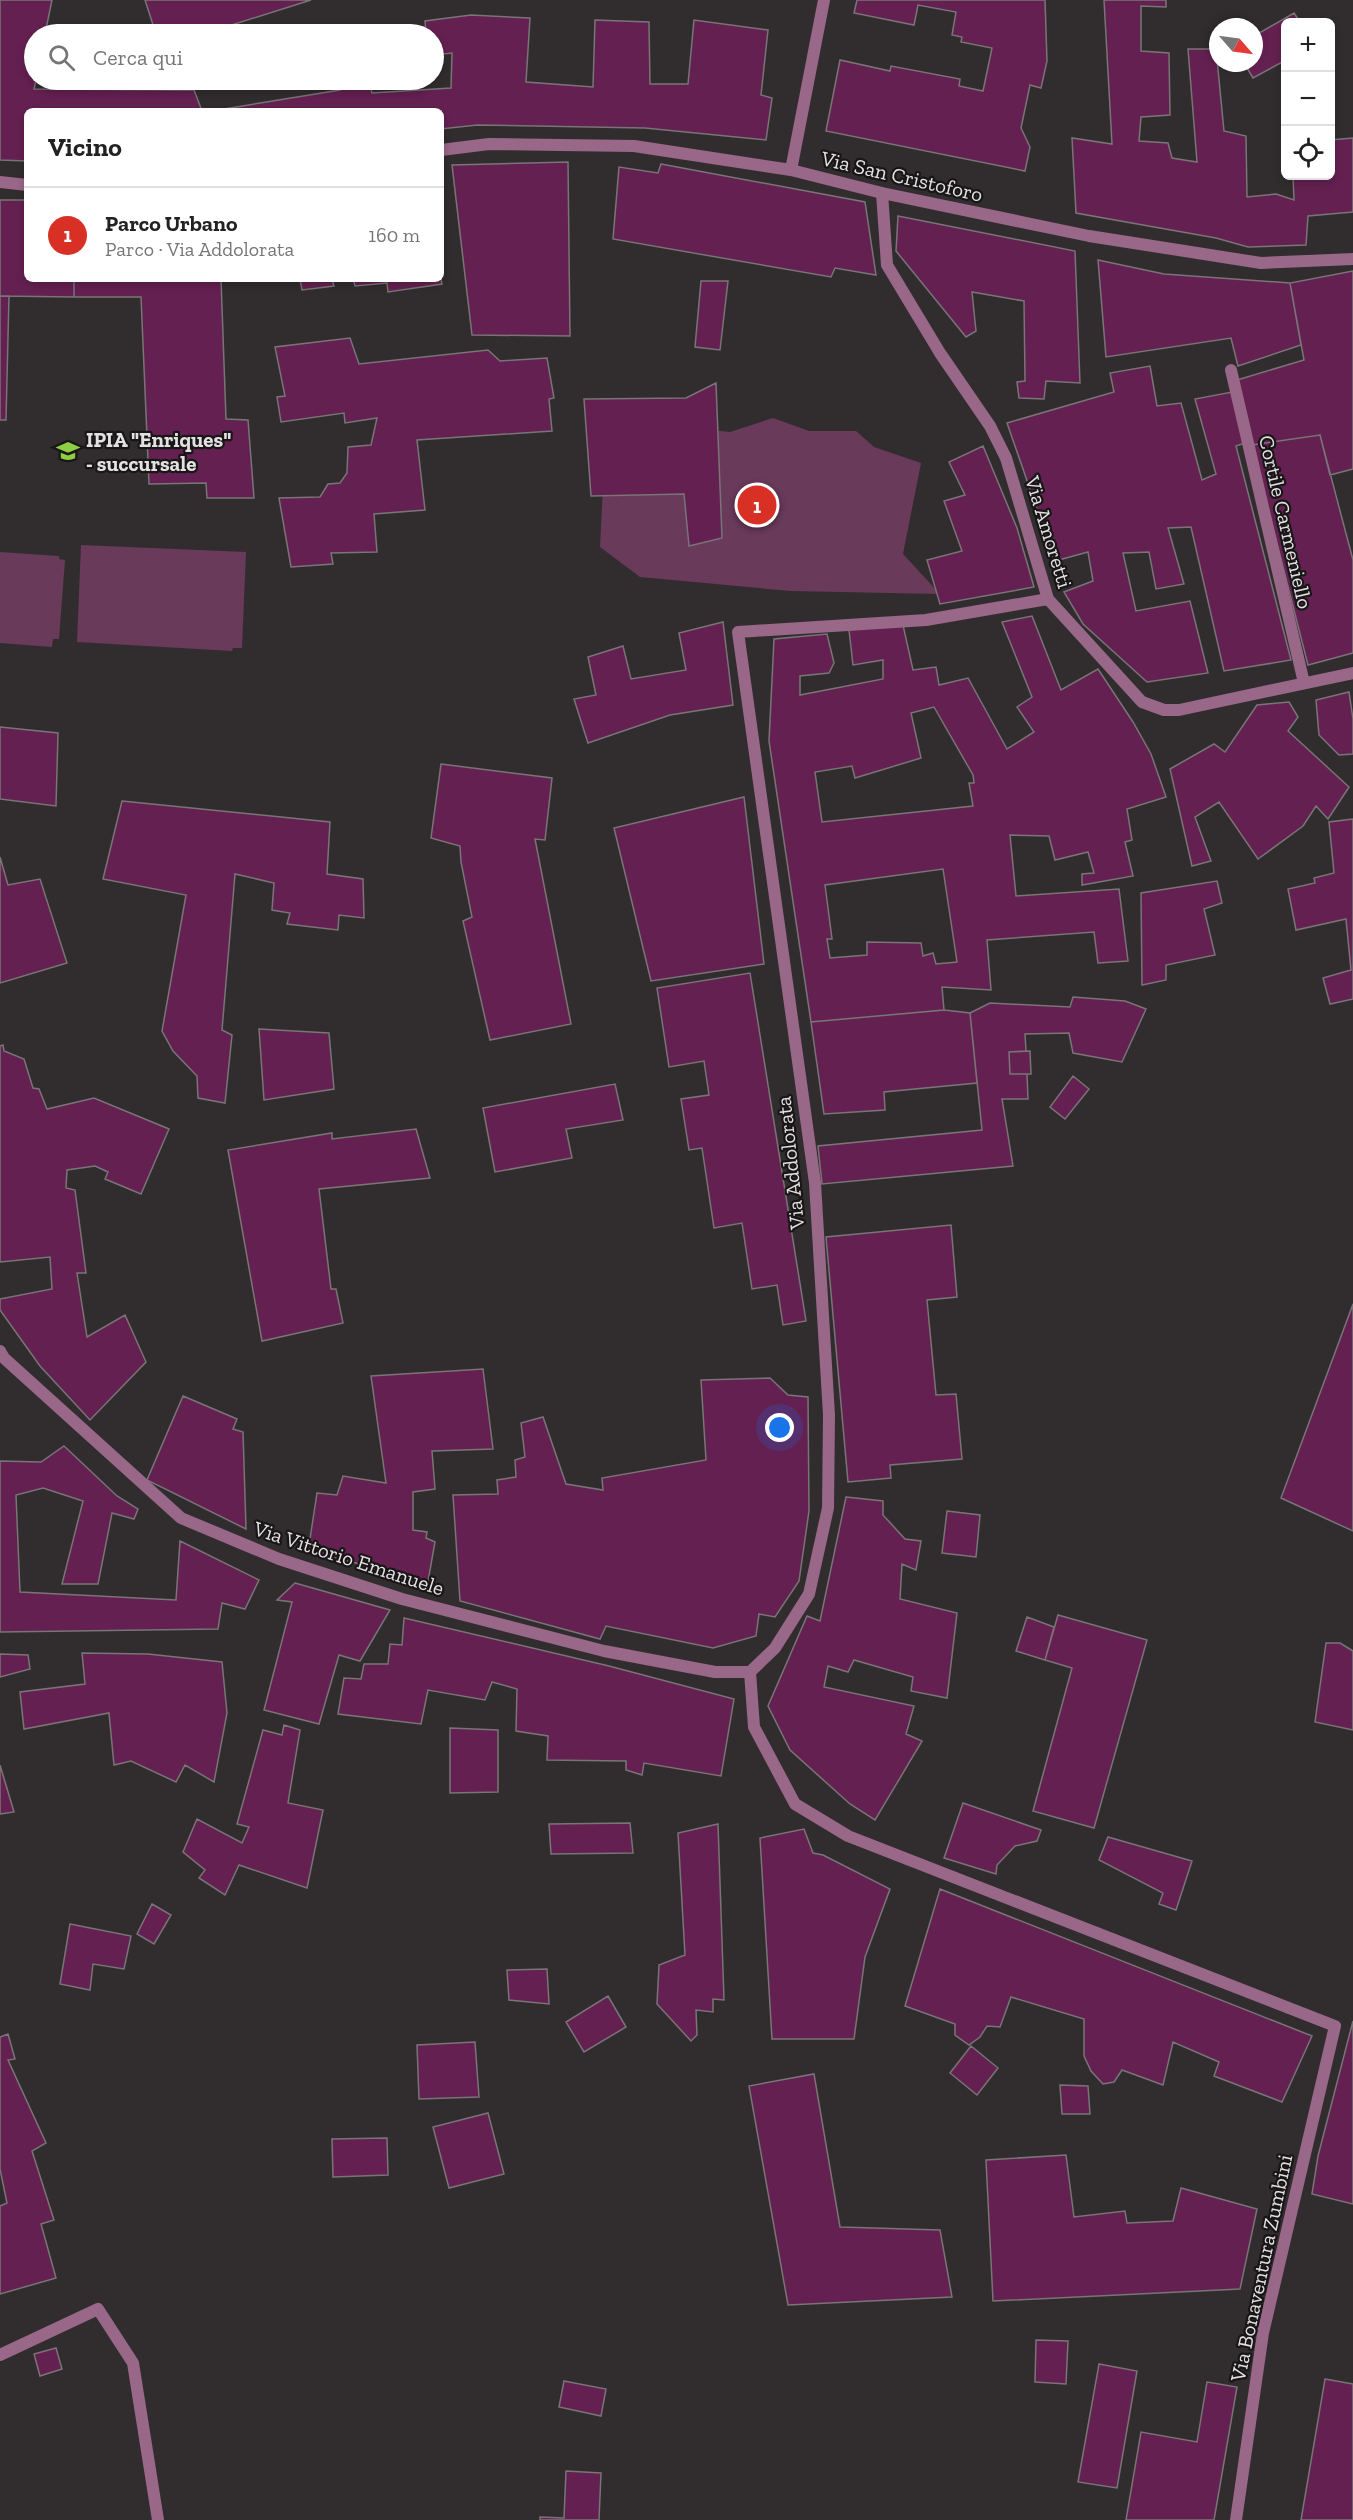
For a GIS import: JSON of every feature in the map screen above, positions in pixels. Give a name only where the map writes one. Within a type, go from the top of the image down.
[{"type":"street","points":[[792,170],[824,0]]},
{"type":"street","name":"Via San Cristoforo","points":[[444,150],[489,144],[634,146],[792,170],[882,193],[1089,236],[1261,263],[1353,259]]},
{"type":"street","points":[[0,182],[24,185]]},
{"type":"street","name":"Via Amoretti","points":[[882,193],[887,265],[940,353],[990,426],[1006,458],[1048,599],[1142,702],[1164,710],[1179,710],[1353,673]]},
{"type":"street","name":"Cortile Carmeniello","points":[[1231,370],[1304,683]]},
{"type":"street","name":"Via Addolorata","points":[[750,1671],[775,1648],[809,1594],[828,1508],[829,1415],[815,1183],[738,632],[926,620],[1048,599]]},
{"type":"street","name":"Via Vittorio Emanuele","points":[[0,1351],[4,1358],[181,1518],[279,1559],[402,1599],[604,1652],[715,1672],[750,1671]]},
{"type":"street","name":"Via Bonaventura Zumbini","points":[[750,1671],[754,1726],[795,1804],[813,1815],[848,1836],[926,1868],[1335,2026],[1263,2333],[1236,2520]]},
{"type":"street","points":[[0,2355],[98,2309],[133,2363],[158,2520]]},
{"type":"shaded area","points":[[607,405],[656,424],[730,432],[773,418],[809,431],[856,431],[874,447],[921,463],[903,554],[940,594],[790,591],[640,577],[600,547]]},
{"type":"shaded area","points":[[81,545],[246,552],[242,648],[233,648],[232,651],[77,642]]},
{"type":"shaded area","points":[[0,552],[59,556],[59,559],[65,560],[59,639],[53,639],[52,647],[0,643]]},
{"type":"building","points":[[0,0],[52,0],[47,24],[24,24],[24,90],[194,90],[201,108],[24,108],[24,161],[0,160]]},
{"type":"building","points":[[145,0],[311,0],[235,24],[153,24]]},
{"type":"building","points":[[857,0],[1045,0],[1047,61],[1041,88],[1030,85],[1021,128],[1030,147],[1025,171],[826,131],[840,60],[890,71],[891,66],[960,79],[959,86],[983,91],[992,48],[961,42],[962,37],[952,35],[956,12],[918,5],[914,25],[854,13]]},
{"type":"building","points":[[1104,0],[1166,0],[1166,7],[1141,6],[1141,51],[1169,53],[1170,115],[1141,117],[1139,141],[1168,143],[1172,158],[1197,162],[1188,49],[1209,49],[1209,72],[1218,72],[1224,131],[1246,136],[1247,197],[1276,194],[1294,200],[1293,180],[1335,180],[1335,140],[1353,138],[1353,212],[1308,216],[1306,245],[1248,247],[1216,238],[1076,213],[1072,138],[1112,144]]},
{"type":"building","points":[[1294,13],[1297,18],[1285,18]]},
{"type":"building","points":[[471,15],[530,18],[526,82],[593,87],[595,20],[649,22],[650,84],[688,84],[694,20],[768,30],[761,95],[772,98],[766,140],[645,128],[477,125],[444,129],[444,108],[230,108],[340,90],[371,90],[372,93],[451,88],[452,53],[444,54],[444,24],[425,24],[425,21]]},
{"type":"building","points":[[1281,20],[1281,63],[1253,78],[1249,72],[1263,72],[1263,31]]},
{"type":"building","points":[[568,162],[570,336],[472,335],[452,165]]},
{"type":"building","points":[[661,164],[865,202],[876,275],[835,268],[831,277],[613,239],[619,167],[658,173]]},
{"type":"building","points":[[0,200],[24,200],[24,282],[74,282],[74,297],[0,296]]},
{"type":"building","points":[[898,216],[1075,251],[1080,383],[1046,381],[1044,399],[1019,398],[1017,382],[1025,381],[1024,301],[972,292],[976,331],[966,337],[896,251]]},
{"type":"building","points":[[1098,260],[1164,274],[1290,283],[1301,345],[1238,366],[1231,338],[1106,357]]},
{"type":"building","points":[[1353,271],[1353,469],[1330,475],[1320,435],[1252,445],[1237,380],[1304,360],[1290,283]]},
{"type":"building","points":[[701,281],[728,281],[720,350],[695,347]]},
{"type":"building","points":[[74,282],[221,282],[226,419],[248,420],[254,498],[207,498],[206,483],[149,484],[141,297],[74,297]]},
{"type":"building","points":[[301,282],[333,282],[334,286],[302,290]]},
{"type":"building","points":[[354,282],[442,282],[442,284],[388,292],[387,283],[355,286]]},
{"type":"building","points":[[0,296],[9,296],[6,420],[0,420]]},
{"type":"building","points":[[350,338],[359,364],[488,350],[500,361],[547,358],[554,398],[549,399],[552,431],[417,440],[425,510],[374,514],[377,552],[331,553],[333,564],[291,567],[279,498],[320,497],[328,484],[340,483],[347,473],[348,447],[371,445],[377,418],[345,423],[344,413],[281,422],[277,397],[285,396],[275,347]]},
{"type":"building","points":[[1150,366],[1157,406],[1181,403],[1202,480],[1216,474],[1195,399],[1232,392],[1245,443],[1236,446],[1291,660],[1224,671],[1191,527],[1168,528],[1184,584],[1156,589],[1149,552],[1123,553],[1136,611],[1190,601],[1208,673],[1147,682],[1083,624],[1064,592],[1093,581],[1088,552],[1055,561],[1007,423],[1114,392],[1110,373]]},
{"type":"building","points":[[716,383],[722,538],[689,546],[684,494],[591,496],[584,399],[686,398]]},
{"type":"building","points":[[1320,435],[1353,560],[1353,653],[1308,665],[1252,445]]},
{"type":"building","points":[[983,446],[1017,528],[1034,587],[940,604],[927,560],[962,551],[944,501],[965,495],[949,462]]},
{"type":"building","points":[[1032,616],[1061,690],[1098,669],[1151,754],[1166,797],[1127,809],[1132,840],[1125,842],[1133,876],[1082,885],[1082,874],[1094,873],[1088,852],[1055,860],[1049,836],[1010,835],[1016,896],[1119,889],[1128,961],[1098,963],[1094,932],[987,940],[991,990],[942,987],[944,1010],[811,1022],[769,741],[774,639],[827,634],[834,663],[829,673],[800,676],[800,695],[883,679],[883,660],[853,665],[849,630],[903,625],[913,670],[936,667],[939,685],[968,678],[1007,749],[1034,732],[1017,707],[1032,697],[1002,622]],"holes":[[[934,707],[973,775],[974,783],[969,783],[973,806],[822,822],[815,772],[852,766],[855,778],[921,758],[911,713]],[[943,869],[957,962],[936,964],[933,953],[923,956],[921,943],[867,942],[867,955],[830,958],[827,939],[832,939],[825,885]]]},
{"type":"building","points":[[723,622],[733,705],[670,715],[588,743],[574,699],[596,695],[588,657],[623,646],[631,679],[686,670],[679,633]]},
{"type":"building","points":[[1349,692],[1353,719],[1353,754],[1339,755],[1319,735],[1316,700]]},
{"type":"building","points":[[1289,702],[1298,717],[1288,731],[1349,787],[1328,819],[1316,806],[1303,826],[1258,859],[1219,802],[1195,817],[1211,861],[1192,866],[1170,769],[1214,744],[1225,752],[1257,705]]},
{"type":"building","points":[[0,727],[58,733],[56,806],[0,799]]},
{"type":"building","points":[[441,764],[552,778],[545,840],[535,839],[571,1024],[490,1040],[463,921],[472,917],[460,846],[431,838]]},
{"type":"building","points":[[744,797],[764,964],[651,981],[614,828]]},
{"type":"building","points":[[122,801],[330,822],[327,874],[363,879],[364,918],[339,915],[338,930],[287,924],[290,913],[272,910],[274,883],[235,874],[222,1030],[232,1035],[225,1103],[198,1098],[197,1076],[173,1051],[162,1031],[186,895],[103,879]]},
{"type":"building","points":[[1353,819],[1353,999],[1330,1004],[1323,978],[1351,970],[1346,919],[1296,930],[1288,889],[1315,883],[1314,878],[1334,873],[1329,822]]},
{"type":"building","points":[[0,857],[8,885],[40,879],[67,963],[0,983]]},
{"type":"building","points":[[1217,881],[1222,903],[1204,909],[1215,955],[1166,965],[1166,980],[1142,985],[1141,893]]},
{"type":"building","points":[[750,973],[806,1321],[783,1325],[777,1285],[752,1289],[742,1223],[714,1228],[702,1148],[689,1150],[681,1099],[709,1095],[704,1061],[669,1067],[657,988]]},
{"type":"building","points":[[1073,997],[1125,1001],[1146,1009],[1122,1062],[1073,1053],[1069,1033],[1025,1034],[1026,1051],[1009,1052],[1010,1074],[1027,1074],[1028,1099],[1002,1099],[1013,1166],[822,1184],[818,1146],[982,1130],[970,1013],[990,1003],[1070,1007]]},
{"type":"building","points":[[944,1010],[970,1013],[977,1083],[884,1092],[885,1110],[824,1114],[811,1022]]},
{"type":"building","points":[[259,1029],[329,1033],[334,1089],[264,1100]]},
{"type":"building","points":[[3,1045],[4,1051],[24,1059],[33,1088],[39,1089],[47,1109],[94,1098],[169,1129],[141,1194],[105,1179],[108,1172],[95,1166],[67,1170],[66,1188],[75,1190],[86,1273],[77,1273],[87,1337],[125,1315],[146,1362],[90,1420],[40,1366],[0,1310],[0,1299],[52,1289],[50,1257],[0,1262],[0,1046]]},
{"type":"building","points":[[1030,1051],[1031,1074],[1010,1074],[1009,1052]]},
{"type":"building","points":[[1073,1076],[1089,1089],[1065,1119],[1050,1107]]},
{"type":"building","points":[[615,1084],[623,1120],[566,1129],[572,1158],[495,1172],[483,1108]]},
{"type":"building","points":[[416,1129],[430,1178],[319,1189],[331,1289],[336,1289],[343,1323],[262,1341],[228,1150],[332,1133],[332,1139]]},
{"type":"building","points":[[951,1225],[957,1297],[927,1300],[936,1395],[956,1394],[962,1459],[890,1465],[891,1478],[848,1482],[826,1237]]},
{"type":"building","points":[[1353,1304],[1353,1531],[1281,1498]]},
{"type":"building","points":[[483,1369],[493,1449],[432,1451],[435,1489],[413,1492],[413,1530],[427,1532],[426,1538],[435,1542],[427,1587],[356,1563],[308,1552],[317,1493],[337,1495],[343,1476],[386,1483],[371,1376]]},
{"type":"building","points":[[770,1378],[788,1395],[808,1397],[809,1511],[799,1581],[775,1617],[759,1614],[756,1636],[713,1648],[606,1626],[600,1639],[460,1601],[453,1495],[498,1494],[497,1480],[516,1477],[515,1460],[525,1457],[521,1423],[543,1417],[566,1484],[603,1490],[602,1478],[706,1460],[701,1380]]},
{"type":"building","points":[[183,1396],[237,1419],[233,1429],[243,1432],[246,1529],[147,1480]]},
{"type":"building","points":[[64,1446],[117,1496],[138,1509],[134,1519],[112,1513],[98,1584],[62,1584],[83,1501],[43,1488],[16,1495],[20,1592],[176,1600],[180,1541],[259,1580],[245,1609],[222,1603],[218,1629],[0,1632],[0,1461],[41,1462]]},
{"type":"building","points":[[846,1497],[883,1501],[883,1515],[905,1539],[921,1541],[916,1570],[902,1564],[900,1599],[957,1613],[947,1698],[911,1691],[913,1677],[854,1660],[848,1672],[828,1666],[824,1687],[914,1706],[906,1734],[922,1741],[875,1820],[850,1804],[790,1750],[768,1706],[807,1616],[820,1621]]},
{"type":"building","points":[[947,1511],[980,1515],[976,1557],[942,1553]]},
{"type":"building","points":[[295,1583],[390,1610],[360,1661],[339,1655],[319,1724],[264,1710],[292,1602],[277,1600]]},
{"type":"building","points":[[1058,1615],[1147,1640],[1094,1828],[1033,1811],[1072,1668],[1045,1660]]},
{"type":"building","points":[[1027,1617],[1054,1627],[1045,1660],[1016,1651]]},
{"type":"building","points":[[404,1618],[609,1666],[734,1699],[721,1776],[644,1763],[642,1775],[626,1770],[626,1761],[547,1760],[548,1736],[516,1731],[517,1689],[492,1682],[485,1700],[428,1690],[421,1724],[338,1714],[344,1678],[361,1679],[364,1664],[388,1664],[390,1644],[402,1645]]},
{"type":"building","points":[[1326,1643],[1340,1643],[1353,1651],[1353,1730],[1315,1722]]},
{"type":"building","points":[[82,1653],[148,1654],[222,1662],[227,1713],[214,1782],[185,1765],[176,1782],[131,1761],[114,1765],[109,1713],[24,1729],[20,1692],[85,1684]]},
{"type":"building","points":[[0,1654],[28,1655],[30,1669],[0,1677]]},
{"type":"building","points":[[284,1725],[300,1730],[288,1803],[323,1810],[307,1888],[239,1865],[225,1895],[199,1878],[205,1870],[183,1852],[197,1819],[242,1843],[249,1827],[237,1824],[263,1730],[282,1735]]},
{"type":"building","points":[[450,1728],[498,1730],[498,1792],[450,1793]]},
{"type":"building","points":[[0,1765],[14,1812],[0,1814]]},
{"type":"building","points":[[963,1803],[1041,1830],[1037,1841],[1015,1846],[997,1865],[996,1874],[944,1858]]},
{"type":"building","points":[[630,1823],[633,1853],[551,1854],[549,1824]]},
{"type":"building","points":[[718,1824],[724,2000],[713,1999],[713,2012],[696,2010],[697,2035],[691,2041],[657,2004],[659,1965],[685,1955],[678,1833]]},
{"type":"building","points":[[804,1829],[813,1853],[823,1855],[890,1889],[865,1957],[854,2039],[772,2039],[760,1838]]},
{"type":"building","points":[[1108,1837],[1192,1861],[1176,1910],[1159,1904],[1163,1893],[1099,1860]]},
{"type":"building","points":[[940,1889],[1312,2036],[1282,2102],[1214,2076],[1219,2062],[1173,2042],[1163,2085],[1122,2070],[1114,2082],[1103,2084],[1091,2071],[1084,2056],[1084,2019],[1011,1997],[1000,2027],[987,2026],[980,2037],[969,2045],[955,2035],[955,2024],[905,2006]]},
{"type":"building","points":[[152,1904],[171,1915],[154,1944],[137,1934]]},
{"type":"building","points":[[70,1924],[131,1936],[124,1969],[93,1964],[90,1990],[60,1984]]},
{"type":"building","points":[[547,1969],[549,2004],[509,2000],[507,1970]]},
{"type":"building","points":[[608,1996],[626,2027],[584,2052],[566,2022]]},
{"type":"building","points":[[1353,2021],[1353,2204],[1312,2194],[1318,2156]]},
{"type":"building","points":[[8,2034],[15,2059],[8,2060],[46,2143],[32,2151],[54,2220],[41,2224],[56,2278],[0,2294],[0,2206],[7,2203],[0,2169],[0,2037]]},
{"type":"building","points":[[475,2042],[479,2097],[419,2099],[417,2045]]},
{"type":"building","points":[[971,2046],[998,2068],[977,2095],[950,2073]]},
{"type":"building","points":[[814,2074],[840,2227],[940,2230],[952,2297],[788,2305],[749,2086]]},
{"type":"building","points":[[1060,2085],[1088,2086],[1090,2114],[1062,2114]]},
{"type":"building","points":[[488,2113],[504,2174],[449,2188],[433,2127]]},
{"type":"building","points":[[387,2138],[388,2175],[333,2177],[332,2139]]},
{"type":"building","points":[[1066,2155],[1074,2217],[1125,2211],[1127,2223],[1173,2221],[1181,2188],[1257,2209],[1240,2289],[993,2301],[986,2160]]},
{"type":"building","points":[[1036,2340],[1068,2341],[1066,2384],[1035,2382]]},
{"type":"building","points":[[56,2348],[62,2369],[40,2376],[34,2354]]},
{"type":"building","points":[[1099,2364],[1137,2371],[1117,2488],[1078,2482]]},
{"type":"building","points":[[1325,2379],[1353,2384],[1353,2520],[1301,2520]]},
{"type":"building","points":[[564,2381],[606,2389],[601,2416],[559,2407]]},
{"type":"building","points":[[1207,2382],[1237,2387],[1214,2520],[1126,2520],[1141,2432],[1197,2442]]},
{"type":"building","points":[[566,2471],[601,2473],[599,2520],[540,2520],[540,2517],[564,2518]]},
{"type":"place","name":"IPIA \"Enriques\" - succursale","points":[[68,451]]},
{"type":"place","name":"Parco Urbano","points":[[757,505]]}]
